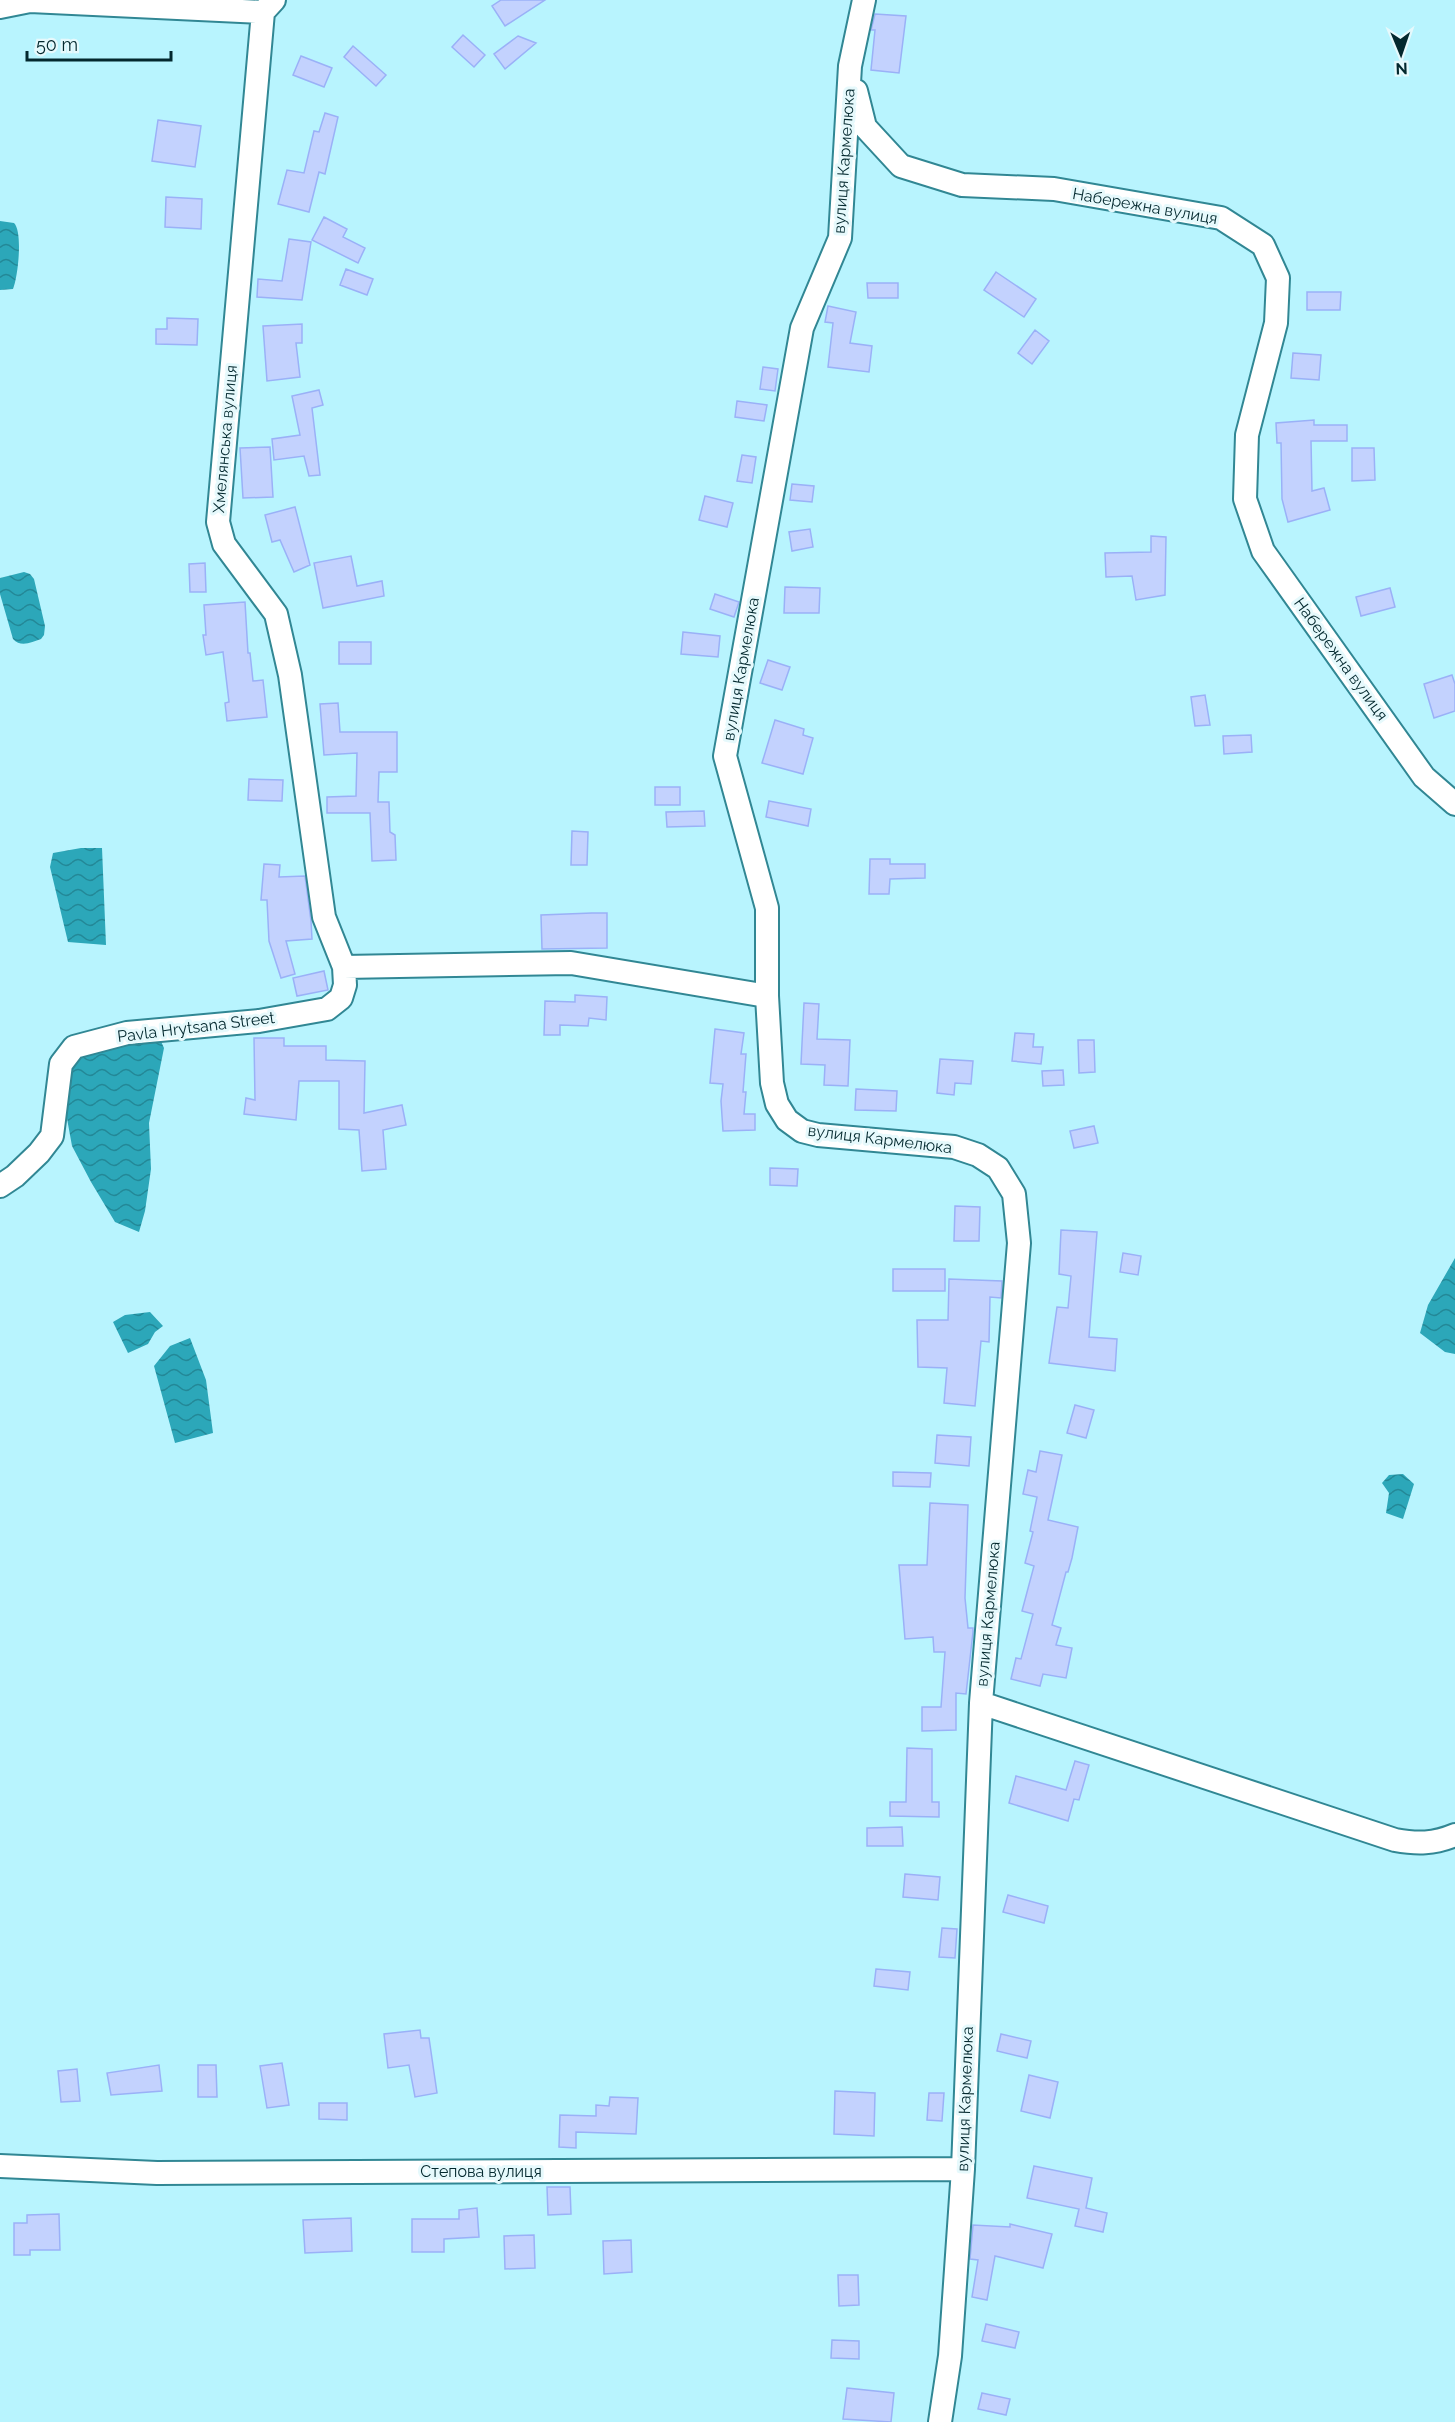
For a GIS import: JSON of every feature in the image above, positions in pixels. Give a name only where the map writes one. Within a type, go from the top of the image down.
[{"type":"street","name":"вулиця Кармелюка","points":[[864,0],[850,66],[840,238],[802,328],[725,756],[767,908],[767,996],[772,1083],[777,1104],[787,1120],[802,1131],[818,1135],[954,1146],[978,1155],[998,1168],[1014,1194],[1018,1219],[1019,1243],[981,1703],[963,2169],[951,2345],[940,2422]]},
{"type":"street","points":[[0,7],[30,1],[269,6]]},
{"type":"street","name":"Хмелянська вулиця","points":[[269,6],[218,522],[224,544],[276,615],[290,675],[324,917],[344,967]]},
{"type":"street","name":"Набережна вулиця","points":[[850,66],[865,127],[901,166],[962,185],[1054,189],[1221,218],[1263,245],[1278,278],[1276,323],[1247,435],[1245,499],[1263,551],[1425,777],[1455,804]]},
{"type":"street","points":[[344,967],[571,963],[767,996]]},
{"type":"street","name":"Pavla Hrytsana Street","points":[[0,1186],[15,1176],[39,1153],[52,1136],[61,1064],[74,1047],[127,1033],[258,1021],[327,1009],[341,998],[345,985],[344,967]]},
{"type":"street","points":[[981,1703],[1395,1840],[1419,1844],[1442,1841],[1455,1835]]},
{"type":"street","name":"Степова вулиця","points":[[0,2166],[158,2173],[963,2169]]},
{"type":"water","points":[[0,221],[14,223],[17,228],[18,265],[13,289],[0,290]]},
{"type":"water","points":[[24,572],[30,574],[34,579],[45,626],[41,639],[23,644],[13,639],[0,594],[0,578]]},
{"type":"water","points":[[81,848],[102,848],[106,945],[68,942],[50,867],[53,853]]},
{"type":"water","points":[[159,1037],[164,1048],[149,1123],[151,1169],[145,1211],[139,1232],[115,1222],[91,1182],[72,1146],[64,1102],[70,1066],[86,1045]]},
{"type":"water","points":[[1455,1258],[1455,1354],[1445,1352],[1420,1333],[1428,1305]]},
{"type":"water","points":[[150,1312],[163,1326],[155,1332],[148,1344],[128,1353],[113,1322],[125,1315]]},
{"type":"water","points":[[190,1338],[206,1380],[213,1433],[175,1443],[154,1366],[170,1346]]},
{"type":"water","points":[[1403,1474],[1414,1484],[1403,1519],[1386,1513],[1389,1493],[1382,1483],[1389,1475]]},
{"type":"building","points":[[501,0],[545,0],[505,26],[492,6]]},
{"type":"building","points":[[875,14],[906,16],[899,73],[871,70],[875,30],[871,30]]},
{"type":"building","points":[[463,35],[485,55],[474,67],[452,47]]},
{"type":"building","points":[[518,36],[536,43],[505,69],[494,54]]},
{"type":"building","points":[[353,46],[386,75],[376,86],[344,57]]},
{"type":"building","points":[[301,56],[332,68],[324,87],[293,75]]},
{"type":"building","points":[[325,113],[338,117],[325,174],[319,172],[309,212],[278,204],[287,170],[304,173],[314,131],[319,132]]},
{"type":"building","points":[[158,120],[201,126],[195,167],[152,161]]},
{"type":"building","points":[[166,197],[202,199],[201,229],[165,227]]},
{"type":"building","points":[[324,217],[347,229],[343,237],[365,248],[358,263],[312,240]]},
{"type":"building","points":[[289,239],[311,242],[302,300],[257,297],[258,279],[282,281]]},
{"type":"building","points":[[346,269],[373,279],[367,295],[340,285]]},
{"type":"building","points":[[996,272],[1036,299],[1024,317],[984,290]]},
{"type":"building","points":[[867,283],[898,283],[898,298],[868,298]]},
{"type":"building","points":[[1307,292],[1341,292],[1340,310],[1307,310]]},
{"type":"building","points":[[828,306],[856,312],[850,343],[872,346],[869,372],[828,367],[833,323],[825,322]]},
{"type":"building","points":[[167,318],[198,319],[197,345],[156,344],[156,329],[167,329]]},
{"type":"building","points":[[302,324],[302,343],[296,343],[300,377],[267,381],[263,326]]},
{"type":"building","points":[[1035,330],[1049,341],[1032,364],[1018,353]]},
{"type":"building","points":[[1293,353],[1321,355],[1319,380],[1291,378]]},
{"type":"building","points":[[763,367],[778,369],[775,391],[760,389]]},
{"type":"building","points":[[319,390],[323,405],[312,408],[320,475],[309,476],[304,456],[274,460],[272,439],[300,435],[292,396]]},
{"type":"building","points":[[737,401],[767,405],[764,421],[735,417]]},
{"type":"building","points":[[1314,420],[1314,425],[1347,425],[1347,441],[1311,441],[1312,491],[1324,488],[1330,510],[1288,522],[1282,499],[1281,443],[1277,443],[1276,423]]},
{"type":"building","points":[[270,447],[273,497],[243,498],[240,448]]},
{"type":"building","points":[[1352,448],[1374,448],[1375,480],[1352,481]]},
{"type":"building","points":[[742,455],[756,457],[752,483],[737,481]]},
{"type":"building","points":[[792,484],[814,486],[812,502],[790,500]]},
{"type":"building","points":[[705,496],[733,503],[727,527],[699,520]]},
{"type":"building","points":[[295,507],[310,565],[294,572],[280,540],[272,542],[265,515]]},
{"type":"building","points":[[810,529],[813,547],[792,551],[789,532]]},
{"type":"building","points":[[1151,536],[1166,537],[1165,595],[1136,600],[1132,576],[1106,577],[1105,553],[1151,552]]},
{"type":"building","points":[[351,556],[357,586],[382,581],[384,596],[323,608],[314,563]]},
{"type":"building","points":[[205,563],[206,592],[190,592],[189,564]]},
{"type":"building","points":[[785,587],[820,588],[819,613],[784,613]]},
{"type":"building","points":[[1390,588],[1395,607],[1361,616],[1356,597]]},
{"type":"building","points":[[715,594],[739,602],[734,617],[710,609]]},
{"type":"building","points":[[245,602],[248,653],[250,653],[253,681],[263,680],[267,717],[227,721],[225,703],[229,702],[223,652],[206,655],[203,635],[206,635],[204,605]]},
{"type":"building","points":[[683,632],[720,636],[718,657],[681,654]]},
{"type":"building","points":[[339,642],[371,642],[371,664],[339,664]]},
{"type":"building","points":[[768,660],[790,667],[782,690],[760,683]]},
{"type":"building","points":[[1452,675],[1455,684],[1455,711],[1434,718],[1424,684]]},
{"type":"building","points":[[1205,695],[1210,725],[1195,726],[1191,697]]},
{"type":"building","points":[[338,703],[340,732],[397,732],[397,772],[379,772],[378,802],[389,802],[390,832],[395,835],[396,860],[372,861],[370,813],[327,813],[327,797],[356,796],[357,753],[324,755],[320,704]]},
{"type":"building","points":[[775,720],[804,729],[803,735],[813,738],[803,774],[762,763]]},
{"type":"building","points":[[1251,735],[1252,752],[1224,754],[1223,736]]},
{"type":"building","points":[[249,779],[283,780],[282,801],[248,800]]},
{"type":"building","points":[[655,787],[680,787],[680,805],[655,805]]},
{"type":"building","points":[[769,801],[811,809],[808,826],[766,817]]},
{"type":"building","points":[[704,811],[705,826],[667,827],[666,812]]},
{"type":"building","points":[[572,831],[588,832],[587,865],[571,865]]},
{"type":"building","points":[[870,859],[890,859],[890,864],[925,864],[925,878],[890,879],[889,894],[869,894]]},
{"type":"building","points":[[264,864],[280,865],[279,877],[305,876],[312,939],[286,941],[295,974],[281,978],[269,941],[267,900],[261,900]]},
{"type":"building","points":[[607,913],[607,948],[542,949],[541,915]]},
{"type":"building","points":[[324,971],[328,990],[297,996],[293,978]]},
{"type":"building","points":[[575,995],[607,997],[606,1020],[589,1018],[588,1026],[560,1025],[560,1035],[544,1035],[545,1001],[575,1002]]},
{"type":"building","points":[[804,1003],[819,1004],[817,1039],[850,1040],[848,1086],[824,1085],[825,1065],[801,1064]]},
{"type":"building","points":[[715,1029],[744,1033],[741,1054],[746,1054],[744,1114],[755,1114],[755,1130],[723,1131],[721,1101],[723,1084],[710,1083]]},
{"type":"building","points":[[1015,1033],[1034,1034],[1033,1047],[1043,1047],[1041,1064],[1012,1061]]},
{"type":"building","points":[[254,1038],[284,1038],[284,1046],[326,1046],[326,1060],[365,1061],[364,1113],[402,1105],[406,1125],[383,1130],[386,1169],[362,1171],[359,1130],[339,1129],[339,1081],[299,1081],[296,1120],[244,1114],[246,1098],[255,1100]]},
{"type":"building","points":[[1078,1040],[1094,1040],[1095,1072],[1079,1073]]},
{"type":"building","points":[[940,1059],[973,1061],[971,1084],[955,1083],[954,1095],[937,1093]]},
{"type":"building","points":[[1063,1070],[1064,1085],[1043,1086],[1042,1071]]},
{"type":"building","points":[[856,1089],[897,1091],[896,1111],[855,1110]]},
{"type":"building","points":[[1094,1126],[1098,1143],[1074,1148],[1070,1131]]},
{"type":"building","points":[[770,1168],[798,1169],[797,1186],[770,1185]]},
{"type":"building","points":[[955,1206],[980,1207],[979,1241],[954,1241]]},
{"type":"building","points":[[1061,1230],[1097,1232],[1089,1337],[1117,1339],[1115,1371],[1049,1363],[1057,1307],[1068,1308],[1071,1276],[1059,1274]]},
{"type":"building","points":[[1123,1253],[1141,1256],[1138,1275],[1120,1272]]},
{"type":"building","points":[[893,1269],[945,1269],[945,1291],[893,1291]]},
{"type":"building","points":[[949,1279],[1002,1281],[1001,1298],[990,1297],[989,1342],[981,1341],[975,1406],[944,1403],[947,1368],[918,1367],[917,1320],[948,1320]]},
{"type":"building","points":[[1075,1405],[1094,1410],[1086,1438],[1067,1433]]},
{"type":"building","points":[[937,1435],[971,1437],[969,1466],[935,1463]]},
{"type":"building","points":[[1040,1451],[1062,1455],[1048,1520],[1078,1527],[1072,1558],[1052,1625],[1061,1628],[1056,1645],[1072,1648],[1066,1678],[1043,1674],[1040,1686],[1011,1679],[1016,1658],[1021,1659],[1033,1614],[1022,1611],[1034,1566],[1025,1563],[1033,1532],[1030,1531],[1037,1497],[1023,1494],[1028,1470],[1036,1472]]},
{"type":"building","points":[[893,1472],[931,1473],[930,1487],[893,1486]]},
{"type":"building","points":[[930,1503],[968,1505],[965,1598],[968,1628],[973,1628],[973,1632],[966,1694],[956,1693],[956,1730],[922,1731],[922,1707],[941,1707],[945,1652],[934,1652],[933,1637],[905,1639],[899,1565],[927,1565]]},
{"type":"building","points":[[907,1748],[932,1749],[932,1802],[939,1802],[939,1817],[890,1816],[890,1802],[906,1802]]},
{"type":"building","points":[[1075,1761],[1089,1765],[1079,1800],[1074,1799],[1068,1821],[1009,1803],[1016,1776],[1066,1790]]},
{"type":"building","points":[[902,1827],[903,1846],[867,1846],[867,1828]]},
{"type":"building","points":[[905,1874],[940,1877],[938,1900],[903,1897]]},
{"type":"building","points":[[1008,1895],[1048,1906],[1044,1923],[1003,1912]]},
{"type":"building","points":[[942,1928],[957,1929],[955,1958],[939,1957]]},
{"type":"building","points":[[876,1969],[910,1972],[908,1990],[874,1986]]},
{"type":"building","points":[[420,2030],[421,2038],[429,2038],[437,2093],[415,2097],[409,2065],[388,2068],[384,2034]]},
{"type":"building","points":[[1001,2034],[1031,2041],[1027,2058],[997,2051]]},
{"type":"building","points":[[282,2063],[289,2105],[267,2108],[260,2066]]},
{"type":"building","points":[[159,2065],[162,2091],[111,2095],[107,2073]]},
{"type":"building","points":[[198,2065],[216,2065],[217,2097],[198,2097]]},
{"type":"building","points":[[77,2069],[80,2101],[61,2102],[58,2071]]},
{"type":"building","points":[[1029,2075],[1058,2082],[1050,2118],[1021,2111]]},
{"type":"building","points":[[835,2091],[875,2093],[874,2136],[834,2134]]},
{"type":"building","points":[[929,2093],[944,2093],[942,2121],[927,2120]]},
{"type":"building","points":[[610,2097],[638,2098],[636,2134],[576,2132],[576,2148],[559,2147],[560,2115],[596,2116],[596,2105],[609,2106]]},
{"type":"building","points":[[319,2103],[347,2103],[347,2120],[319,2119]]},
{"type":"building","points":[[1034,2166],[1092,2178],[1086,2208],[1107,2213],[1103,2232],[1075,2226],[1079,2209],[1027,2198]]},
{"type":"building","points":[[547,2187],[570,2187],[571,2214],[548,2215]]},
{"type":"building","points":[[477,2208],[479,2237],[444,2239],[444,2252],[412,2252],[412,2219],[459,2219],[459,2210]]},
{"type":"building","points":[[59,2214],[60,2250],[30,2250],[30,2255],[14,2255],[14,2223],[27,2223],[27,2215]]},
{"type":"building","points":[[351,2218],[352,2251],[305,2253],[303,2220]]},
{"type":"building","points":[[1010,2224],[1052,2234],[1043,2268],[995,2256],[987,2300],[972,2297],[978,2260],[970,2259],[973,2225],[1010,2227]]},
{"type":"building","points":[[534,2235],[535,2268],[505,2269],[504,2236]]},
{"type":"building","points":[[631,2240],[632,2272],[604,2274],[603,2241]]},
{"type":"building","points":[[838,2275],[858,2275],[859,2305],[839,2306]]},
{"type":"building","points":[[986,2324],[1019,2332],[1015,2348],[982,2341]]},
{"type":"building","points":[[832,2340],[859,2341],[859,2359],[831,2358]]},
{"type":"building","points":[[847,2388],[894,2393],[891,2422],[843,2419]]},
{"type":"building","points":[[982,2393],[1010,2399],[1006,2415],[978,2409]]}]
